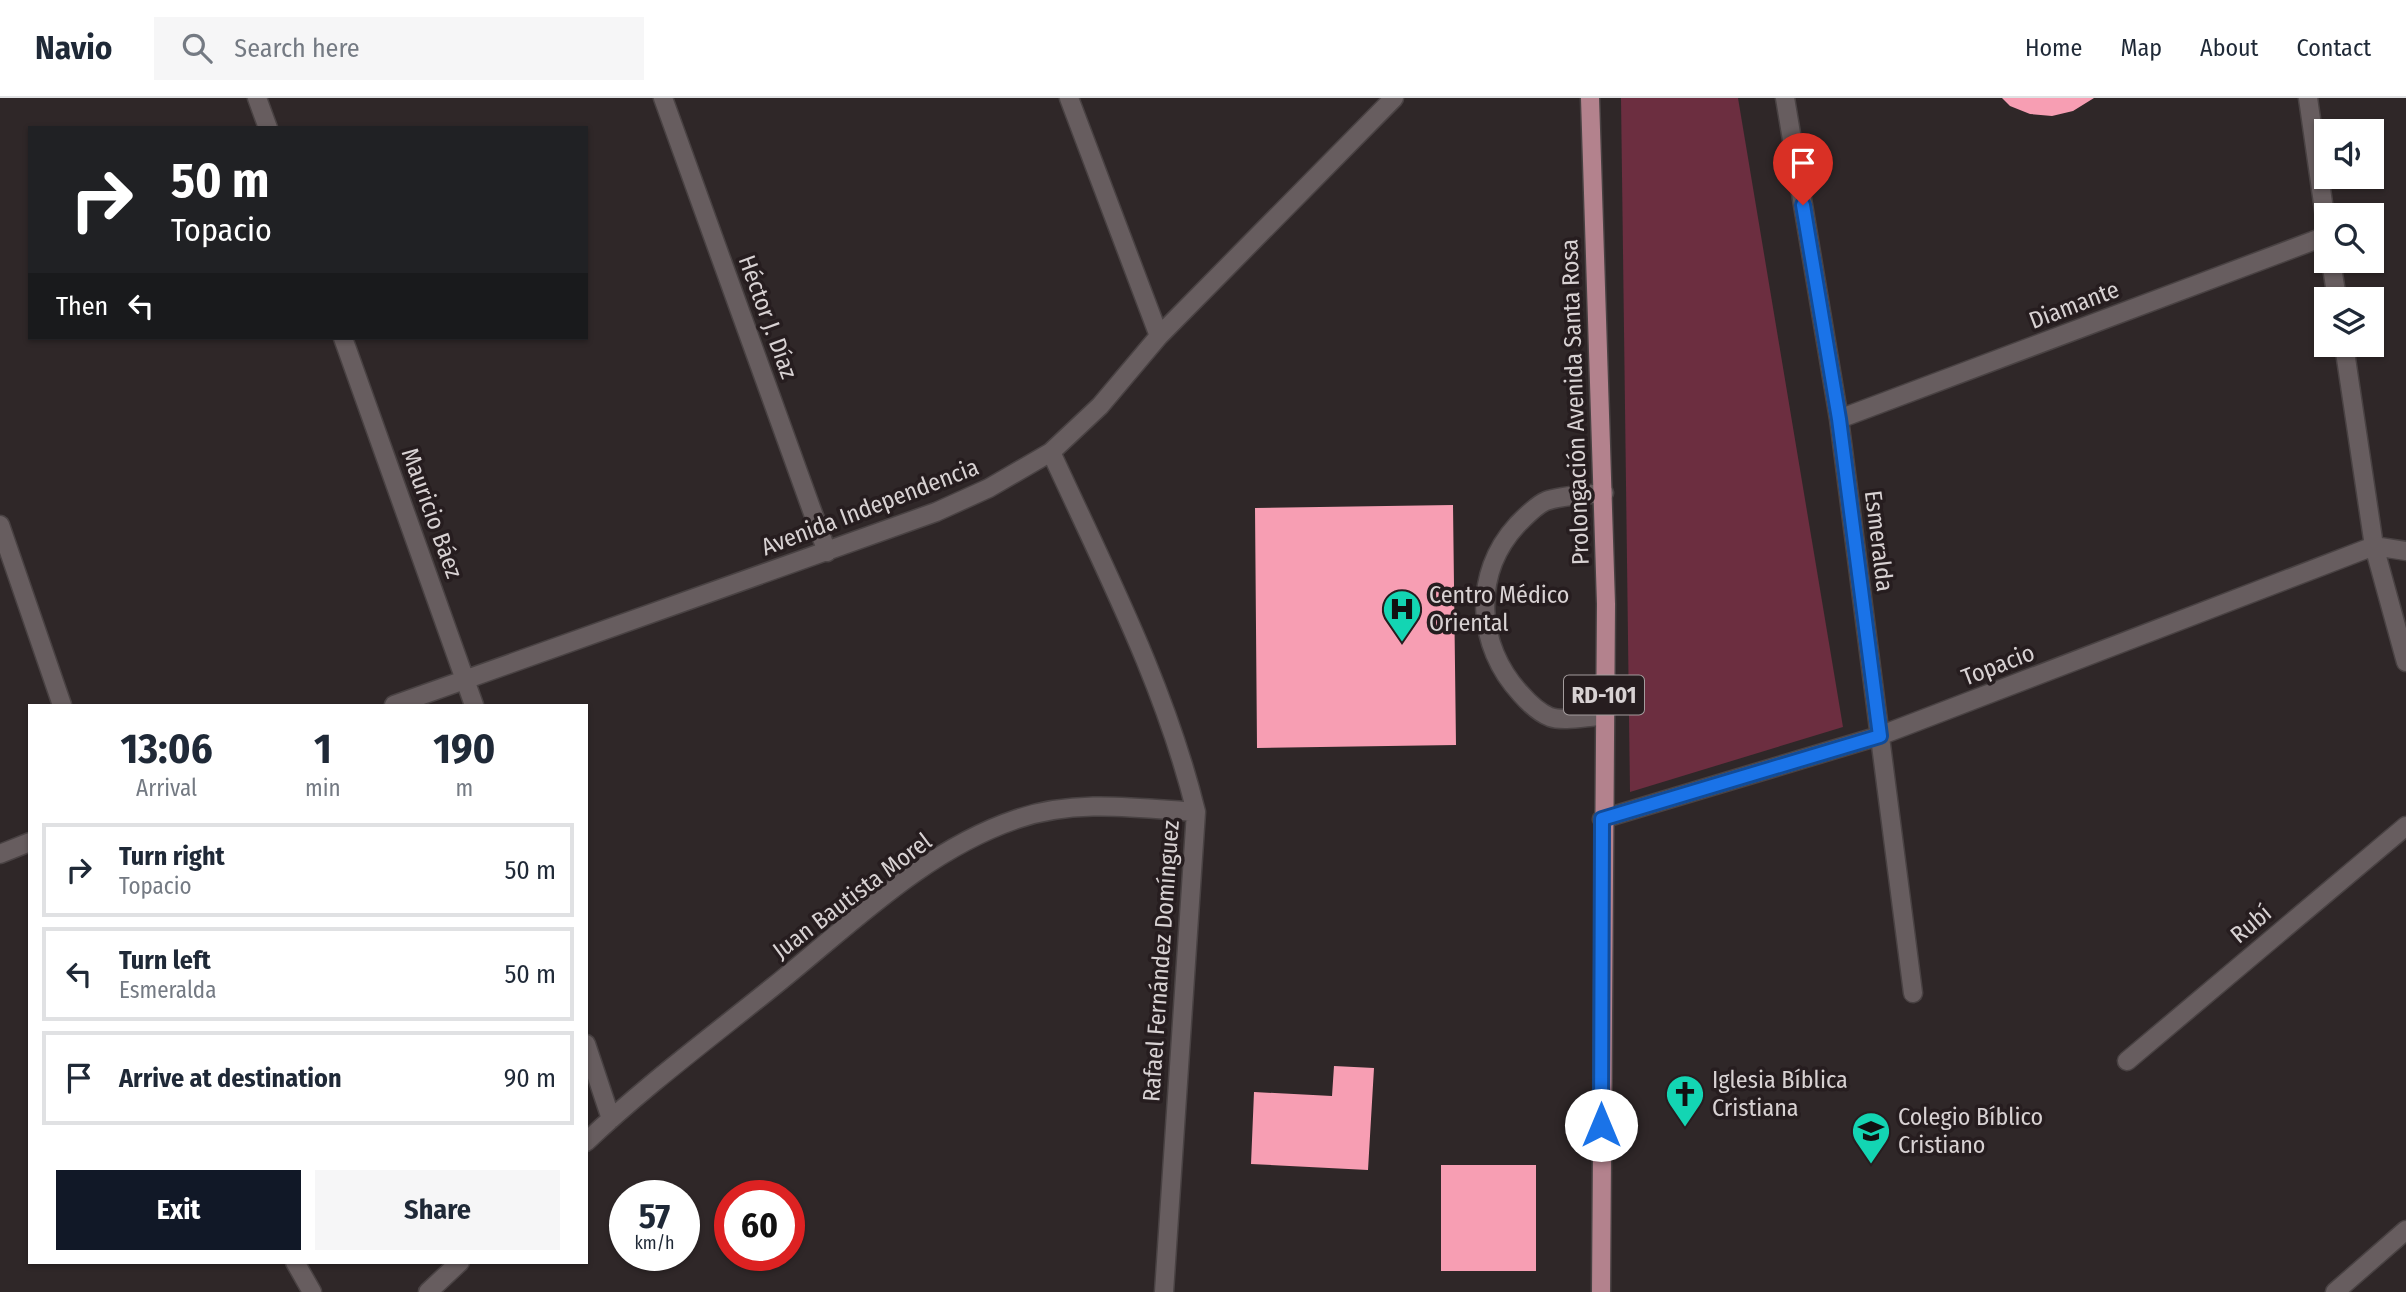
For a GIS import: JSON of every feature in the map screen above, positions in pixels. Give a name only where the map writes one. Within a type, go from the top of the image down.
[{"type":"main road","name":"Prolongación Avenida Santa Rosa","points":[[1590,98],[1604,493],[1601,1292]]},
{"type":"street","points":[[257,98],[267,126]]},
{"type":"street","name":"Héctor J. Díaz","points":[[663,98],[827,552]]},
{"type":"street","points":[[1069,98],[1159,335]]},
{"type":"street","name":"Avenida Independencia","points":[[397,704],[936,512],[989,488],[1051,452],[1100,406],[1159,335],[1394,98]]},
{"type":"street","name":"Esmeralda","points":[[1785,98],[1839,419],[1913,993]]},
{"type":"street","points":[[2308,98],[2323,203]]},
{"type":"street","name":"Diamante","points":[[1839,419],[2314,241]]},
{"type":"street","name":"Mauricio Báez","points":[[344,340],[474,704]]},
{"type":"street","points":[[2346,357],[2374,546],[2406,662]]},
{"type":"street","name":"Rafael Fernández Domínguez","points":[[1051,452],[1160,691],[1182,756],[1196,812],[1164,1292]]},
{"type":"street","points":[[1604,493],[1545,501],[1525,516],[1508,535],[1495,558],[1487,583],[1484,608],[1488,635],[1496,660],[1510,682],[1529,702],[1551,717],[1604,716]]},
{"type":"street","points":[[0,524],[62,704]]},
{"type":"street","name":"Topacio","points":[[1602,819],[1880,736],[2374,546],[2406,551]]},
{"type":"street","name":"Juan Bautista Morel","points":[[588,1140],[899,885],[982,834],[1019,818],[1058,810],[1102,806],[1196,812]]},
{"type":"street","name":"Rubí","points":[[2127,1061],[2406,826]]},
{"type":"street","points":[[0,854],[28,843]]},
{"type":"street","points":[[588,1050],[611,1119]]},
{"type":"street","points":[[2335,1292],[2406,1230]]},
{"type":"street","points":[[296,1264],[312,1292]]},
{"type":"street","points":[[428,1292],[458,1264]]},
{"type":"shaded area","points":[[1621,98],[1738,98],[1843,727],[1630,792]]},
{"type":"building","points":[[2002,98],[2094,98],[2073,111],[2052,116],[2030,114],[2010,106]]},
{"type":"building","points":[[1453,505],[1456,745],[1257,748],[1255,508]]},
{"type":"building","points":[[1334,1066],[1374,1068],[1368,1170],[1251,1164],[1254,1092],[1332,1096]]},
{"type":"building","points":[[1441,1165],[1536,1165],[1536,1271],[1441,1271]]},
{"type":"place","name":"Centro Médico Oriental","points":[[1402,643]]},
{"type":"place","name":"Iglesia Bíblica Cristiana","points":[[1685,1128]]},
{"type":"place","name":"Colegio Bíblico Cristiano","points":[[1871,1165]]},
{"type":"route","points":[[1601,1125],[1602,819],[1880,736],[1839,419],[1803,205]]}]
